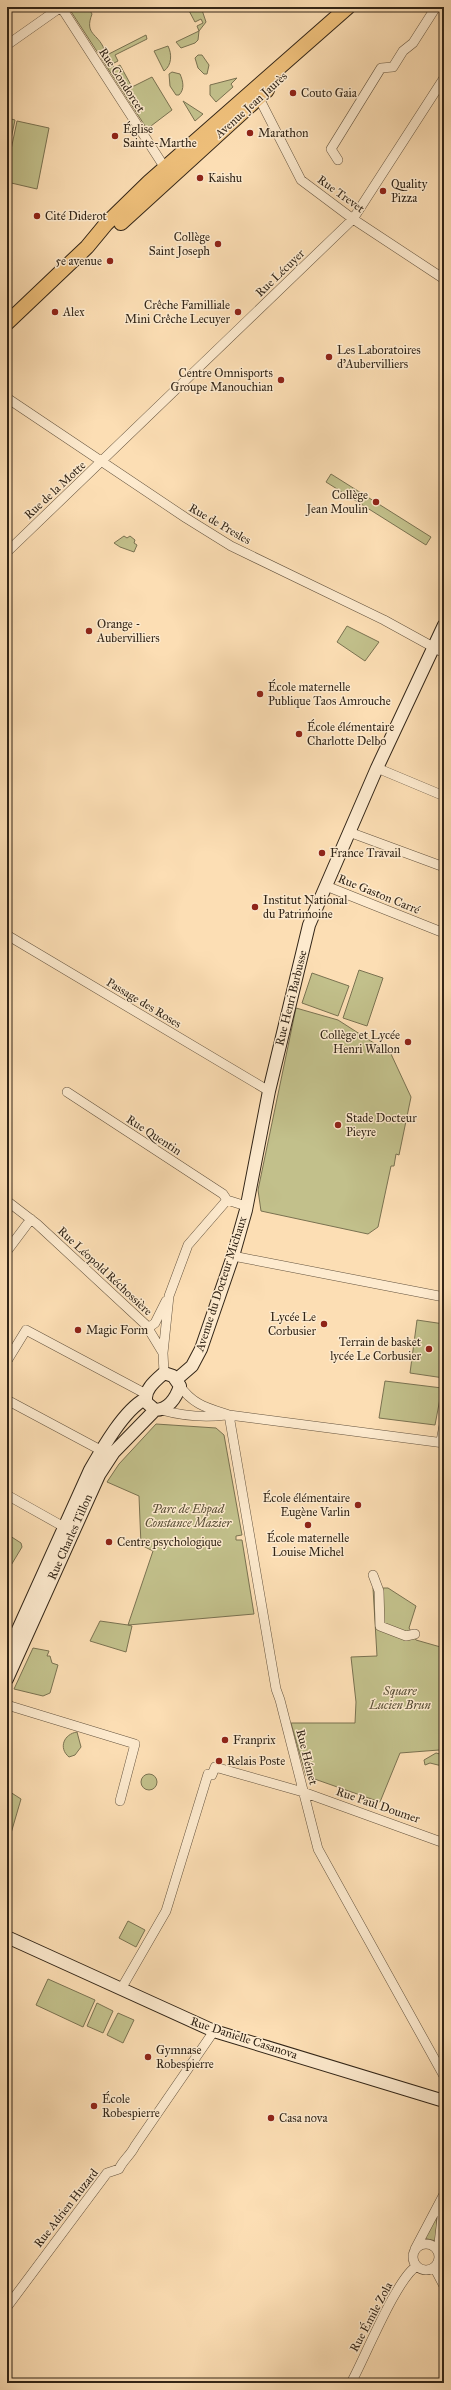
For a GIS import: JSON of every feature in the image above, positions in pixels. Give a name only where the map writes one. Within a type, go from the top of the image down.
[{"type":"main road","name":"Avenue Jean Jaurès","points":[[7,323],[87,247],[106,224],[166,168],[348,7]]},
{"type":"main road","name":"Avenue Jean Jaurès","points":[[87,247],[105,237],[359,7]]},
{"type":"street","points":[[338,160],[331,149],[381,68],[393,67],[403,50],[413,44],[436,7]]},
{"type":"street","name":"Rue Condorcet","points":[[57,8],[166,168]]},
{"type":"street","points":[[7,45],[57,8]]},
{"type":"street","name":"Rue Lécuyer","points":[[102,461],[353,219],[444,78]]},
{"type":"street","name":"Rue Trevet","points":[[258,98],[301,180],[353,219],[444,279]]},
{"type":"street","points":[[122,222],[130,208],[156,184],[166,168]]},
{"type":"street","name":"Rue de Presles","points":[[7,398],[186,518],[231,546],[384,620],[439,650]]},
{"type":"street","name":"Rue de la Motte","points":[[7,552],[102,461]]},
{"type":"street","name":"Rue Henri Barbusse","points":[[246,1206],[269,1091],[310,924],[377,768],[439,650],[444,626]]},
{"type":"street","points":[[377,768],[444,796]]},
{"type":"street","points":[[349,832],[444,867]]},
{"type":"street","name":"Rue Gaston Carré","points":[[326,886],[444,933]]},
{"type":"street","name":"Passage des Roses","points":[[7,935],[269,1091]]},
{"type":"street","name":"Rue Quentin","points":[[66,1092],[223,1194],[227,1200]]},
{"type":"street","points":[[148,1328],[155,1323],[169,1296],[188,1245],[227,1200],[246,1206]]},
{"type":"street","name":"Rue Léopold Réchossière","points":[[7,1201],[31,1219],[90,1271],[148,1328],[163,1353],[164,1372]]},
{"type":"street","name":"Avenue du Docteur Michaux","points":[[158,1410],[171,1402],[179,1383],[192,1366],[201,1349],[233,1256],[246,1206]]},
{"type":"street","points":[[7,1251],[31,1219]]},
{"type":"street","points":[[233,1256],[444,1297]]},
{"type":"street","points":[[163,1353],[169,1296]]},
{"type":"street","points":[[7,1361],[26,1330],[145,1396],[158,1410],[178,1415],[207,1418],[229,1414]]},
{"type":"street","points":[[164,1372],[179,1383],[187,1397],[198,1404],[229,1414],[442,1442],[444,1428]]},
{"type":"street","name":"Rue Charles Tillon","points":[[7,1654],[64,1527],[127,1416],[145,1396],[154,1381],[164,1372]]},
{"type":"street","points":[[7,1400],[106,1453]]},
{"type":"street","name":"Rue Charles Tillon","points":[[7,1679],[106,1453],[158,1410]]},
{"type":"street","name":"Rue Hémet","points":[[229,1414],[276,1689],[318,1849],[444,2076]]},
{"type":"street","points":[[7,1495],[64,1527]]},
{"type":"street","points":[[373,1575],[379,1591],[380,1626],[406,1636],[415,1634]]},
{"type":"street","points":[[7,1705],[135,1744],[120,1800]]},
{"type":"street","name":"Rue Paul Doumer","points":[[121,1989],[166,1911],[208,1774],[212,1775],[215,1767],[303,1792],[444,1843]]},
{"type":"street","name":"Rue Danielle Casanova","points":[[7,1937],[214,2031],[444,2101]]},
{"type":"street","name":"Rue Adrien Huzard","points":[[7,2307],[107,2173],[119,2169],[121,2163],[130,2157],[135,2146],[214,2031]]},
{"type":"street","points":[[444,2194],[414,2251],[413,2259],[417,2266],[427,2270],[435,2266],[438,2260],[444,2199]]},
{"type":"street","points":[[414,2251],[420,2245],[429,2244],[438,2252]]},
{"type":"street","name":"Rue Émile Zola","points":[[350,2383],[400,2286],[411,2269],[417,2266]]},
{"type":"street","points":[[435,2266],[444,2274]]},
{"type":"street","points":[[435,2266],[444,2286]]},
{"type":"green space","points":[[70,7],[88,7],[92,14],[90,21],[91,30],[104,49],[98,53],[70,10]]},
{"type":"green space","points":[[187,7],[201,7],[206,22],[199,31],[197,26],[203,23],[201,19],[195,22]]},
{"type":"green space","points":[[199,31],[198,40],[195,43],[181,48],[176,42]]},
{"type":"green space","points":[[146,35],[147,39],[115,55],[118,61],[112,64],[114,68],[120,65],[132,87],[152,77],[172,110],[147,129],[101,58]]},
{"type":"green space","points":[[168,46],[170,52],[170,63],[164,71],[154,51]]},
{"type":"green space","points":[[198,55],[202,55],[209,65],[207,74],[204,74],[198,68],[195,58]]},
{"type":"green space","points":[[172,72],[180,74],[182,79],[183,88],[179,95],[176,95],[170,86],[169,74]]},
{"type":"green space","points":[[237,78],[231,84],[233,87],[216,102],[210,95],[210,85]]},
{"type":"green space","points":[[183,101],[203,114],[195,121]]},
{"type":"green space","points":[[7,118],[15,120],[7,158]]},
{"type":"green space","points":[[17,121],[49,128],[37,189],[7,182],[7,169]]},
{"type":"green space","points":[[331,474],[431,537],[426,545],[326,482]]},
{"type":"green space","points":[[124,536],[127,538],[130,536],[135,540],[134,543],[137,545],[134,552],[114,543]]},
{"type":"green space","points":[[347,626],[379,642],[365,661],[337,642]]},
{"type":"green space","points":[[359,970],[383,978],[367,1026],[343,1018]]},
{"type":"green space","points":[[312,973],[349,986],[338,1016],[302,1003]]},
{"type":"green space","name":"Stade Docteur Pieyre","points":[[296,1008],[338,1020],[391,1054],[411,1097],[399,1155],[396,1154],[394,1166],[391,1166],[378,1227],[368,1234],[261,1211],[258,1190]]},
{"type":"green space","name":"Terrain de basket lycée Le Corbusier","points":[[417,1320],[444,1324],[444,1378],[410,1373]]},
{"type":"green space","points":[[385,1381],[442,1388],[435,1425],[379,1418]]},
{"type":"green space","name":"Parc de Ehpad Constance Mazier","points":[[156,1424],[216,1428],[224,1435],[242,1535],[236,1536],[236,1540],[242,1540],[254,1614],[128,1625],[153,1551],[141,1545],[139,1496],[107,1482],[119,1464]]},
{"type":"green space","points":[[7,1534],[21,1543],[22,1547],[7,1572]]},
{"type":"green space","name":"Square Lucien Brun","points":[[373,1588],[388,1588],[416,1606],[409,1628],[416,1640],[444,1648],[444,1751],[439,1750],[400,1753],[380,1802],[306,1776],[291,1723],[355,1723],[356,1702],[351,1657],[377,1656]]},
{"type":"green space","points":[[100,1621],[132,1626],[126,1652],[90,1641]]},
{"type":"green space","points":[[33,1648],[49,1651],[47,1656],[50,1656],[52,1663],[58,1665],[50,1693],[43,1696],[14,1689]]},
{"type":"green space","points":[[77,1732],[81,1747],[75,1755],[69,1757],[64,1750],[64,1742],[69,1735]]},
{"type":"green space","points":[[436,1753],[444,1755],[442,1766],[430,1763],[425,1765],[424,1760]]},
{"type":"green space","points":[[149,1774],[155,1776],[157,1782],[155,1788],[149,1790],[143,1788],[141,1782],[143,1776]]},
{"type":"green space","points":[[7,1790],[21,1799],[7,1847]]},
{"type":"green space","points":[[128,1921],[145,1930],[136,1947],[119,1938]]},
{"type":"green space","points":[[48,1979],[95,2000],[83,2027],[36,2005]]},
{"type":"green space","points":[[97,2003],[113,2011],[103,2033],[87,2026]]},
{"type":"green space","points":[[118,2013],[134,2020],[123,2043],[107,2035]]},
{"type":"green space","points":[[437,2214],[436,2241],[423,2238]]},
{"type":"place","name":"Couto Gaia","points":[[293,93]]},
{"type":"place","name":"Marathon","points":[[250,133]]},
{"type":"place","name":"Église Sainte-Marthe","points":[[115,136]]},
{"type":"place","name":"Kaishu","points":[[200,178]]},
{"type":"place","name":"Quality Pizza","points":[[383,191]]},
{"type":"place","name":"Cité Diderot","points":[[37,216]]},
{"type":"place","name":"Collège Saint Joseph","points":[[218,244]]},
{"type":"place","name":"5e avenue","points":[[110,261]]},
{"type":"place","name":"Alex","points":[[55,312]]},
{"type":"place","name":"Crêche Familliale Mini Crêche Lecuyer","points":[[238,312]]},
{"type":"place","name":"Les Laboratoires d’Aubervilliers","points":[[329,357]]},
{"type":"place","name":"Centre Omnisports Groupe Manouchian","points":[[281,380]]},
{"type":"place","name":"Collège Jean Moulin","points":[[376,502]]},
{"type":"place","name":"Orange - Aubervilliers","points":[[89,631]]},
{"type":"place","name":"École maternelle Publique Taos Amrouche","points":[[260,694]]},
{"type":"place","name":"École élémentaire Charlotte Delbo","points":[[299,734]]},
{"type":"place","name":"France Travail","points":[[322,853]]},
{"type":"place","name":"Institut National du Patrimoine","points":[[255,907]]},
{"type":"place","name":"Collège et Lycée Henri Wallon","points":[[408,1042]]},
{"type":"place","name":"Stade Docteur Pieyre","points":[[338,1125]]},
{"type":"place","name":"Lycée Le Corbusier","points":[[324,1324]]},
{"type":"place","name":"Magic Form","points":[[78,1330]]},
{"type":"place","name":"Terrain de basket lycée Le Corbusier","points":[[429,1349]]},
{"type":"place","name":"École élémentaire Eugène Varlin","points":[[358,1505]]},
{"type":"place","name":"École maternelle Louise Michel","points":[[308,1525]]},
{"type":"place","name":"Centre psychologique","points":[[109,1542]]},
{"type":"place","name":"Franprix","points":[[225,1740]]},
{"type":"place","name":"Relais Poste","points":[[219,1761]]},
{"type":"place","name":"Gymnase Robespierre","points":[[148,2057]]},
{"type":"place","name":"École Robespierre","points":[[94,2106]]},
{"type":"place","name":"Casa nova","points":[[271,2118]]}]
